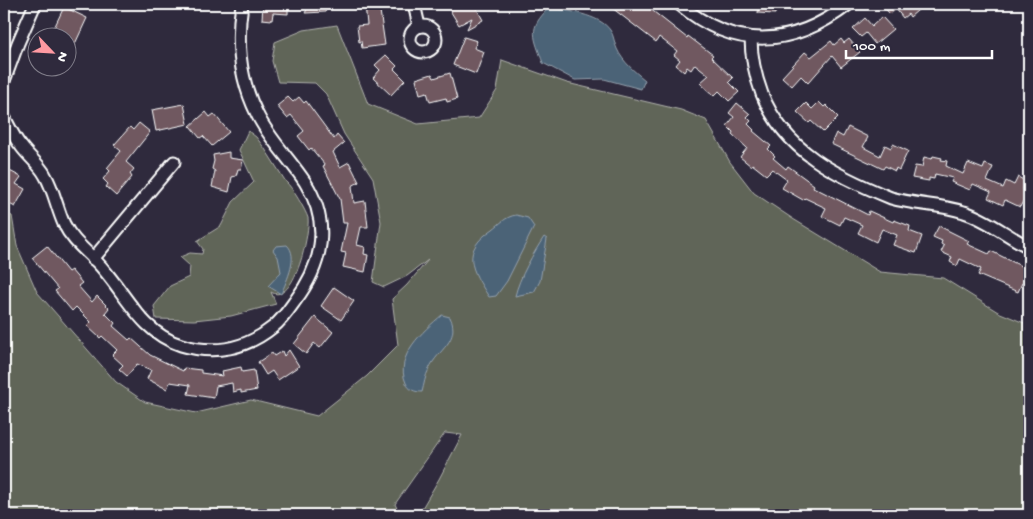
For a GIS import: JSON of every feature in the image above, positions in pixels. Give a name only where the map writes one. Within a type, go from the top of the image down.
[{"type":"street","points":[[4,81],[18,43],[36,4]]},
{"type":"street","points":[[4,117],[19,144],[45,174],[64,225],[74,240],[104,269],[140,318],[149,327],[168,339],[188,347],[210,350],[229,348],[254,340],[276,325],[308,282],[318,256],[321,224],[313,195],[263,126],[251,99],[240,61],[238,43],[242,4]]},
{"type":"street","points":[[414,4],[419,26]]},
{"type":"street","points":[[679,4],[710,25],[734,34],[752,38],[784,36],[802,31],[820,23],[849,4]]},
{"type":"street","points":[[752,38],[752,62],[765,99],[784,133],[813,159],[826,168],[903,202],[939,206],[966,212],[1029,247]]},
{"type":"street","points":[[93,259],[174,162]]},
{"type":"green space","points":[[337,25],[368,104],[418,124],[479,118],[497,90],[502,60],[567,83],[681,110],[706,120],[730,162],[754,193],[793,219],[880,272],[943,278],[998,312],[1029,325],[1029,515],[418,515],[462,435],[445,433],[395,504],[400,515],[4,515],[4,213],[12,216],[17,246],[37,292],[116,382],[145,402],[196,413],[251,400],[317,416],[367,376],[398,345],[392,299],[407,285],[428,260],[407,276],[384,287],[373,282],[381,222],[373,178],[344,134],[326,94],[315,83],[278,82],[272,61],[275,42],[304,30]]},
{"type":"green space","points":[[248,131],[256,137],[265,149],[305,210],[308,218],[303,252],[293,279],[287,289],[279,293],[271,292],[276,304],[231,316],[194,320],[156,319],[154,306],[170,286],[189,277],[190,266],[180,257],[190,253],[202,254],[203,249],[197,241],[221,226],[233,202],[254,182],[239,150]]},
{"type":"water","points":[[549,8],[582,14],[605,25],[611,32],[619,54],[645,80],[641,89],[604,79],[575,80],[543,63],[534,34],[542,15]]},
{"type":"water","points":[[516,215],[528,218],[534,227],[507,281],[496,296],[489,297],[477,278],[472,261],[472,253],[483,237],[506,219]]},
{"type":"water","points":[[544,237],[547,239],[540,281],[534,292],[515,296],[523,273]]},
{"type":"water","points":[[287,245],[292,255],[292,262],[281,294],[268,286],[281,272],[278,257],[273,250],[276,246]]},
{"type":"water","points":[[442,315],[450,317],[453,325],[451,339],[429,369],[422,392],[415,391],[407,385],[403,373],[407,354],[419,336]]},
{"type":"building","points":[[263,4],[288,4],[288,14],[273,13],[272,20],[262,19]]},
{"type":"building","points":[[310,4],[329,4],[325,12],[305,13]]},
{"type":"building","points":[[365,4],[379,4],[385,45],[362,48],[361,41],[359,42],[357,26],[367,25]]},
{"type":"building","points":[[446,4],[474,4],[483,20],[467,29],[472,18],[459,25]]},
{"type":"building","points":[[607,4],[653,4],[649,8],[687,38],[688,36],[713,55],[711,57],[733,78],[729,82],[739,92],[729,101],[719,91],[714,96],[700,83],[709,75],[695,64],[691,70],[687,67],[684,72],[676,65],[680,60],[674,55],[677,51],[659,37],[656,42]]},
{"type":"building","points":[[759,4],[776,4],[775,14],[758,13]]},
{"type":"building","points":[[881,4],[925,4],[910,17],[908,14],[903,18],[896,9],[890,14]]},
{"type":"building","points":[[64,7],[87,18],[78,37],[78,28],[54,28]]},
{"type":"building","points":[[882,17],[893,29],[875,44],[866,33],[861,37],[853,29],[865,18],[872,26]]},
{"type":"building","points":[[464,37],[477,41],[474,48],[484,52],[476,74],[453,65]]},
{"type":"building","points":[[841,39],[844,43],[849,39],[860,52],[841,67],[832,56],[808,83],[801,76],[792,86],[782,77],[805,52],[811,57],[831,41],[834,45]]},
{"type":"building","points":[[386,55],[397,66],[394,69],[405,80],[391,95],[373,78],[380,70],[375,65]]},
{"type":"building","points":[[450,73],[457,99],[447,102],[446,98],[430,102],[427,92],[420,94],[416,79],[432,74],[434,78]]},
{"type":"building","points":[[288,97],[293,102],[299,97],[304,103],[306,101],[334,139],[337,135],[344,143],[333,152],[340,167],[349,162],[359,182],[352,186],[354,203],[365,201],[368,227],[361,227],[357,245],[365,247],[364,254],[368,255],[365,272],[343,267],[346,253],[341,252],[347,223],[343,223],[340,199],[323,166],[325,165],[298,136],[304,131],[291,115],[287,118],[277,106]]},
{"type":"building","points":[[819,102],[824,107],[826,105],[838,117],[823,132],[797,112],[806,103],[812,109]]},
{"type":"building","points":[[737,103],[750,114],[747,117],[751,121],[748,124],[753,131],[771,146],[768,149],[775,156],[773,158],[786,169],[788,166],[814,185],[813,187],[868,215],[869,211],[893,222],[894,220],[910,226],[909,231],[922,236],[916,253],[893,245],[897,235],[882,229],[876,242],[858,233],[862,225],[844,217],[840,225],[822,216],[826,208],[805,198],[803,200],[782,188],[787,180],[772,169],[766,175],[740,157],[747,148],[732,134],[733,132],[727,126],[734,117],[729,113]]},
{"type":"building","points":[[184,104],[188,124],[156,131],[152,110]]},
{"type":"building","points":[[206,112],[210,117],[214,114],[229,132],[212,146],[203,136],[200,138],[190,126]]},
{"type":"building","points":[[139,123],[150,132],[126,162],[134,169],[130,174],[132,177],[116,196],[106,187],[108,184],[103,179],[110,171],[107,168],[121,151],[114,145],[130,127],[133,130]]},
{"type":"building","points":[[848,127],[868,137],[863,147],[880,156],[885,145],[891,148],[893,144],[908,151],[899,170],[896,168],[895,171],[885,166],[883,169],[831,144],[836,133],[843,137]]},
{"type":"building","points":[[229,152],[229,158],[243,160],[241,169],[238,169],[236,176],[232,177],[229,192],[212,187],[215,171],[212,169],[213,155]]},
{"type":"building","points":[[933,156],[947,161],[946,166],[963,174],[968,163],[983,169],[985,164],[993,167],[987,181],[1003,188],[1006,181],[1014,185],[1018,177],[1027,182],[1023,189],[1028,192],[1020,207],[1005,200],[1003,205],[988,198],[991,192],[973,184],[970,190],[951,182],[953,178],[935,174],[934,179],[929,178],[929,181],[912,178],[915,166],[922,167],[924,157],[932,159]]},
{"type":"building","points":[[8,170],[21,177],[16,184],[25,189],[15,207],[4,201],[4,177]]},
{"type":"building","points":[[939,226],[969,241],[967,244],[989,254],[991,251],[1029,270],[1029,286],[1022,283],[1018,292],[978,275],[981,269],[960,259],[957,266],[950,262],[952,257],[941,252],[944,246],[941,244],[942,241],[933,237]]},
{"type":"building","points":[[47,246],[68,272],[71,270],[82,283],[78,286],[92,302],[97,296],[109,308],[105,313],[115,323],[113,326],[129,340],[131,338],[150,355],[183,371],[184,368],[201,370],[201,373],[223,376],[222,371],[241,367],[242,372],[254,370],[257,390],[241,393],[241,390],[233,392],[232,383],[216,386],[214,398],[188,394],[190,385],[170,382],[167,389],[147,379],[151,370],[137,364],[127,376],[119,369],[123,365],[112,355],[117,350],[102,336],[100,338],[87,326],[91,322],[76,307],[72,311],[55,291],[58,289],[32,258]]},
{"type":"building","points":[[334,287],[354,301],[341,320],[321,306]]},
{"type":"building","points":[[315,317],[333,332],[320,348],[314,343],[306,354],[294,344]]},
{"type":"building","points":[[289,350],[299,366],[278,380],[272,371],[266,375],[258,362],[272,353],[274,356],[282,351],[284,356]]}]
